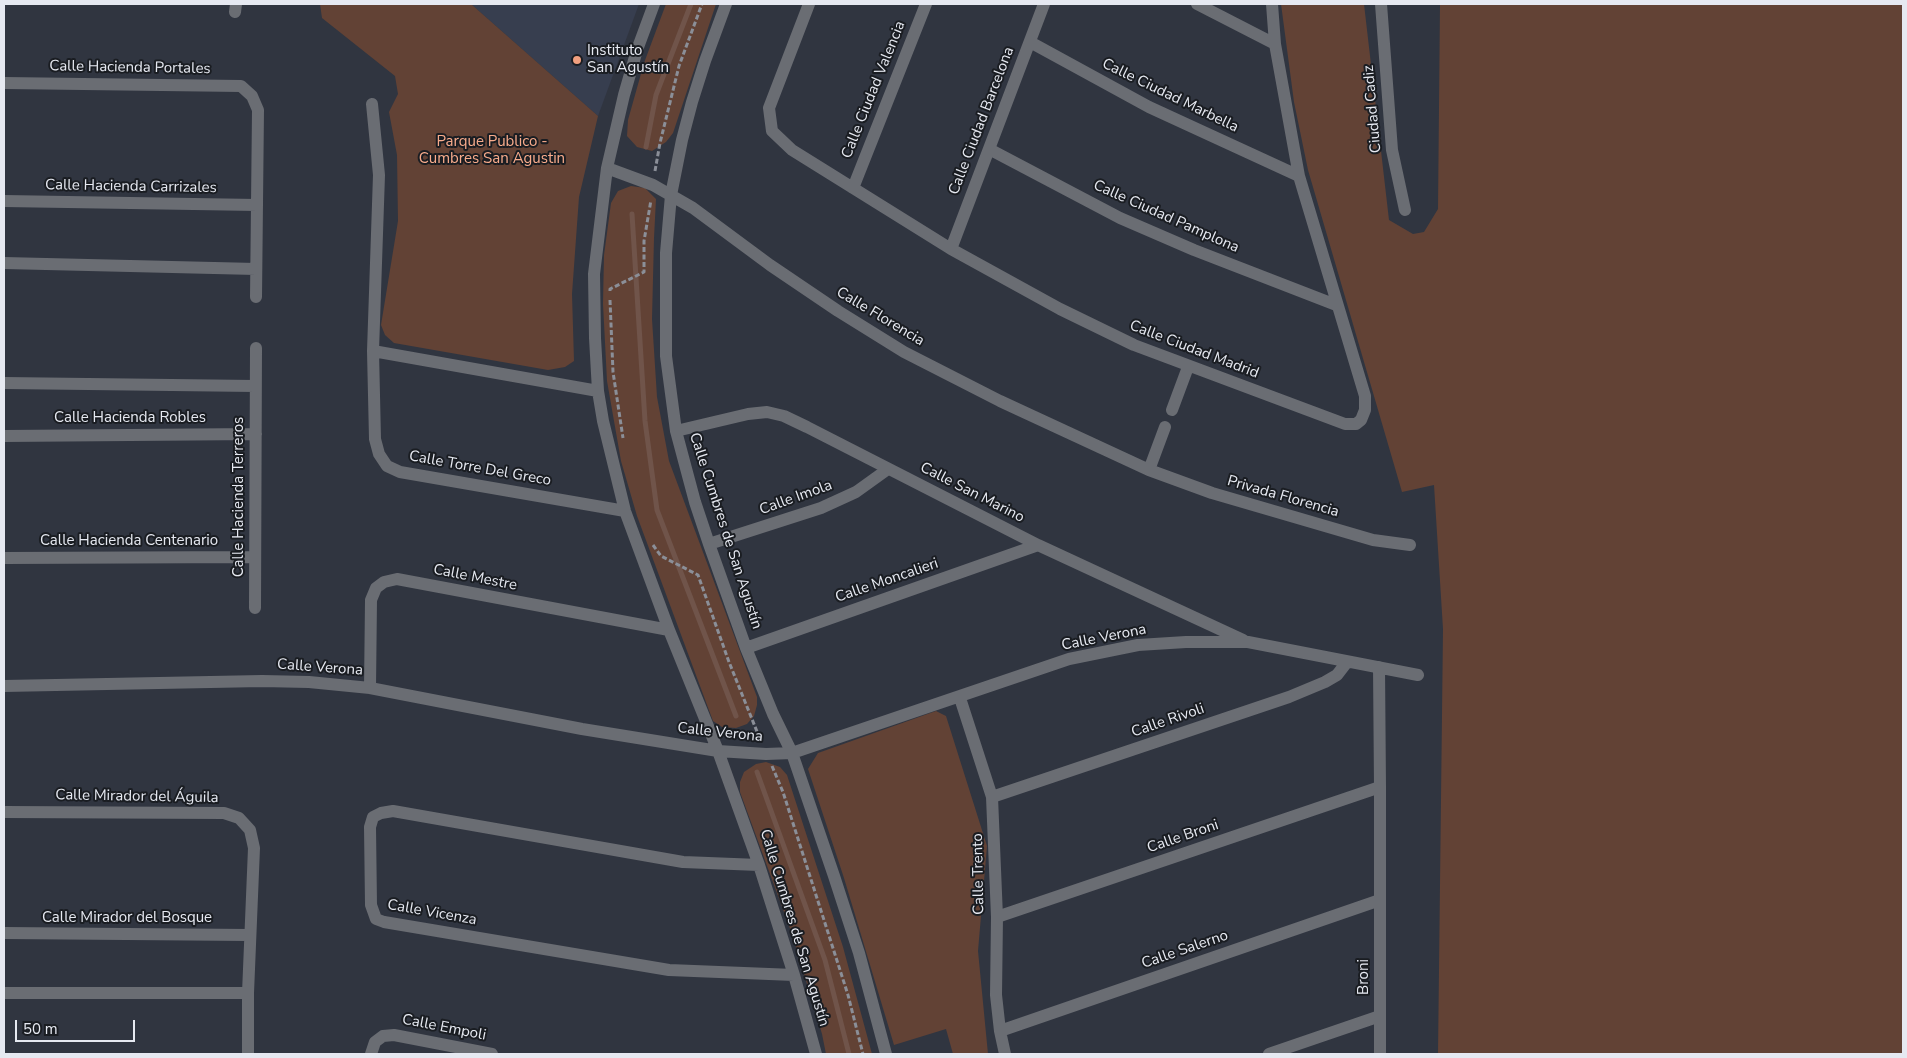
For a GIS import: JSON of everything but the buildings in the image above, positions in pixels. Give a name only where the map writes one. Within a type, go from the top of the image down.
[{"type":"street","name":"Calle Cumbres de San Agustín","points":[[654,4],[637,50],[624,95],[607,168],[594,274],[595,338],[598,391],[602,420],[625,511],[669,630],[718,751],[794,975],[816,1054]]},
{"type":"street","name":"Calle Cumbres de San Agustín","points":[[726,4],[692,102],[670,195],[666,253],[666,356],[676,431],[695,502],[709,544],[746,648],[773,714],[792,753],[860,953],[886,1054]]},
{"type":"street","name":"Calle Ciudad Madrid","points":[[810,4],[769,108],[772,131],[792,150],[951,249],[1060,309],[1134,346],[1345,424],[1356,424],[1361,420],[1366,410],[1365,396],[1336,305],[1299,176],[1275,44],[1272,4]]},
{"type":"street","name":"Calle Ciudad Valencia","points":[[853,188],[926,4]]},
{"type":"street","name":"Calle Ciudad Barcelona","points":[[951,249],[1044,4]]},
{"type":"street","points":[[1197,4],[1275,44]]},
{"type":"street","name":"Ciudad Cadiz","points":[[1381,4],[1392,150],[1405,210]]},
{"type":"street","name":"Calle Ciudad Marbella","points":[[1030,42],[1149,107],[1299,176]]},
{"type":"street","name":"Calle Hacienda Portales","points":[[4,83],[241,86],[252,96],[258,110],[257,205]]},
{"type":"street","name":"Calle Torre Del Greco","points":[[372,104],[379,176],[373,352],[375,439],[378,454],[387,466],[400,472],[625,511]]},
{"type":"street","name":"Calle Ciudad Pamplona","points":[[989,149],[1120,218],[1194,250],[1336,305]]},
{"type":"street","name":"Calle Florencia","points":[[607,168],[653,185],[692,208],[770,265],[838,311],[904,352],[1000,401],[1149,470]]},
{"type":"street","name":"Calle Hacienda Carrizales","points":[[4,202],[257,205]]},
{"type":"street","points":[[256,297],[257,205]]},
{"type":"street","points":[[4,263],[256,269]]},
{"type":"street","name":"Calle Hacienda Terreros","points":[[255,608],[256,348]]},
{"type":"street","points":[[373,352],[598,391]]},
{"type":"street","points":[[1172,410],[1188,367]]},
{"type":"street","points":[[4,383],[255,386]]},
{"type":"street","name":"Calle San Marino","points":[[676,431],[748,414],[767,412],[784,416],[1038,544],[1248,642]]},
{"type":"street","points":[[1149,470],[1164,427]]},
{"type":"street","name":"Calle Hacienda Robles","points":[[4,436],[256,434]]},
{"type":"street","name":"Calle Imola","points":[[709,544],[820,508],[856,492],[888,469]]},
{"type":"street","name":"Privada Florencia","points":[[1149,470],[1212,493],[1373,540],[1410,545]]},
{"type":"street","name":"Calle Moncalieri","points":[[746,648],[1038,544]]},
{"type":"street","name":"Calle Hacienda Centenario","points":[[4,558],[254,557]]},
{"type":"street","name":"Calle Mestre","points":[[370,688],[371,600],[376,588],[384,582],[397,579],[669,630]]},
{"type":"street","name":"Calle Verona","points":[[4,686],[262,681],[309,682],[370,688],[537,721],[718,751],[766,754],[792,753],[1069,660],[1138,645],[1186,642],[1248,642],[1418,675]]},
{"type":"street","name":"Calle Rivoli","points":[[992,797],[1289,697],[1337,675],[1347,662]]},
{"type":"street","points":[[1379,667],[1380,900]]},
{"type":"street","name":"Calle Trento","points":[[960,698],[992,797],[996,917],[996,995],[1005,1054]]},
{"type":"street","name":"Calle Broni","points":[[996,917],[1380,787]]},
{"type":"street","name":"Calle Vicenza","points":[[758,866],[683,862],[393,811],[381,813],[373,818],[370,827],[370,905],[376,919],[384,922],[669,970],[729,974],[794,975]]},
{"type":"street","name":"Calle Mirador del Águila","points":[[4,812],[224,813],[239,818],[250,830],[254,848],[249,935],[248,1054]]},
{"type":"street","name":"Broni","points":[[1380,900],[1380,1054]]},
{"type":"street","name":"Calle Salerno","points":[[1000,1031],[1380,900]]},
{"type":"street","name":"Calle Mirador del Bosque","points":[[4,933],[249,935]]},
{"type":"street","points":[[4,993],[248,993]]},
{"type":"street","points":[[1269,1054],[1380,1016]]},
{"type":"street","name":"Calle Empoli","points":[[371,1054],[375,1042],[383,1036],[394,1034],[492,1054]]},
{"type":"shaded area","name":"Instituto San Agustín","points":[[471,4],[639,4],[598,116]]},
{"type":"green space","name":"Parque Publico - Cumbres San Agustin","points":[[320,4],[471,4],[598,116],[579,197],[572,294],[574,361],[565,367],[548,370],[394,343],[385,335],[381,325],[398,221],[397,155],[389,112],[398,94],[395,76],[322,18]]},
{"type":"green space","points":[[666,4],[716,4],[673,133],[666,142],[652,151],[637,147],[627,136],[628,120],[644,63]]},
{"type":"green space","points":[[1281,4],[1364,4],[1389,220],[1413,234],[1424,232],[1438,209],[1440,4],[1903,4],[1903,1054],[1438,1054],[1443,629],[1434,485],[1402,492],[1308,170],[1294,102]]},
{"type":"green space","points":[[631,186],[645,188],[656,199],[652,319],[657,397],[669,461],[757,697],[754,716],[747,724],[736,728],[722,727],[713,721],[637,516],[621,461],[607,381],[603,304],[604,255],[611,203],[618,191]]},
{"type":"green space","points":[[936,711],[946,716],[987,846],[978,951],[988,1054],[953,1054],[946,1029],[894,1045],[844,878],[808,769],[818,753]]},
{"type":"green space","points":[[766,762],[780,767],[787,775],[843,947],[872,1054],[826,1054],[822,1034],[792,934],[740,792],[740,782],[744,772],[756,764]]},
{"type":"waterway","points":[[646,147],[656,95],[691,4]]},
{"type":"waterway","points":[[632,214],[645,421],[657,510],[736,716]]},
{"type":"waterway","points":[[757,772],[825,960],[849,1054]]},
{"type":"place","name":"Instituto San Agustín","points":[[577,60]]}]
